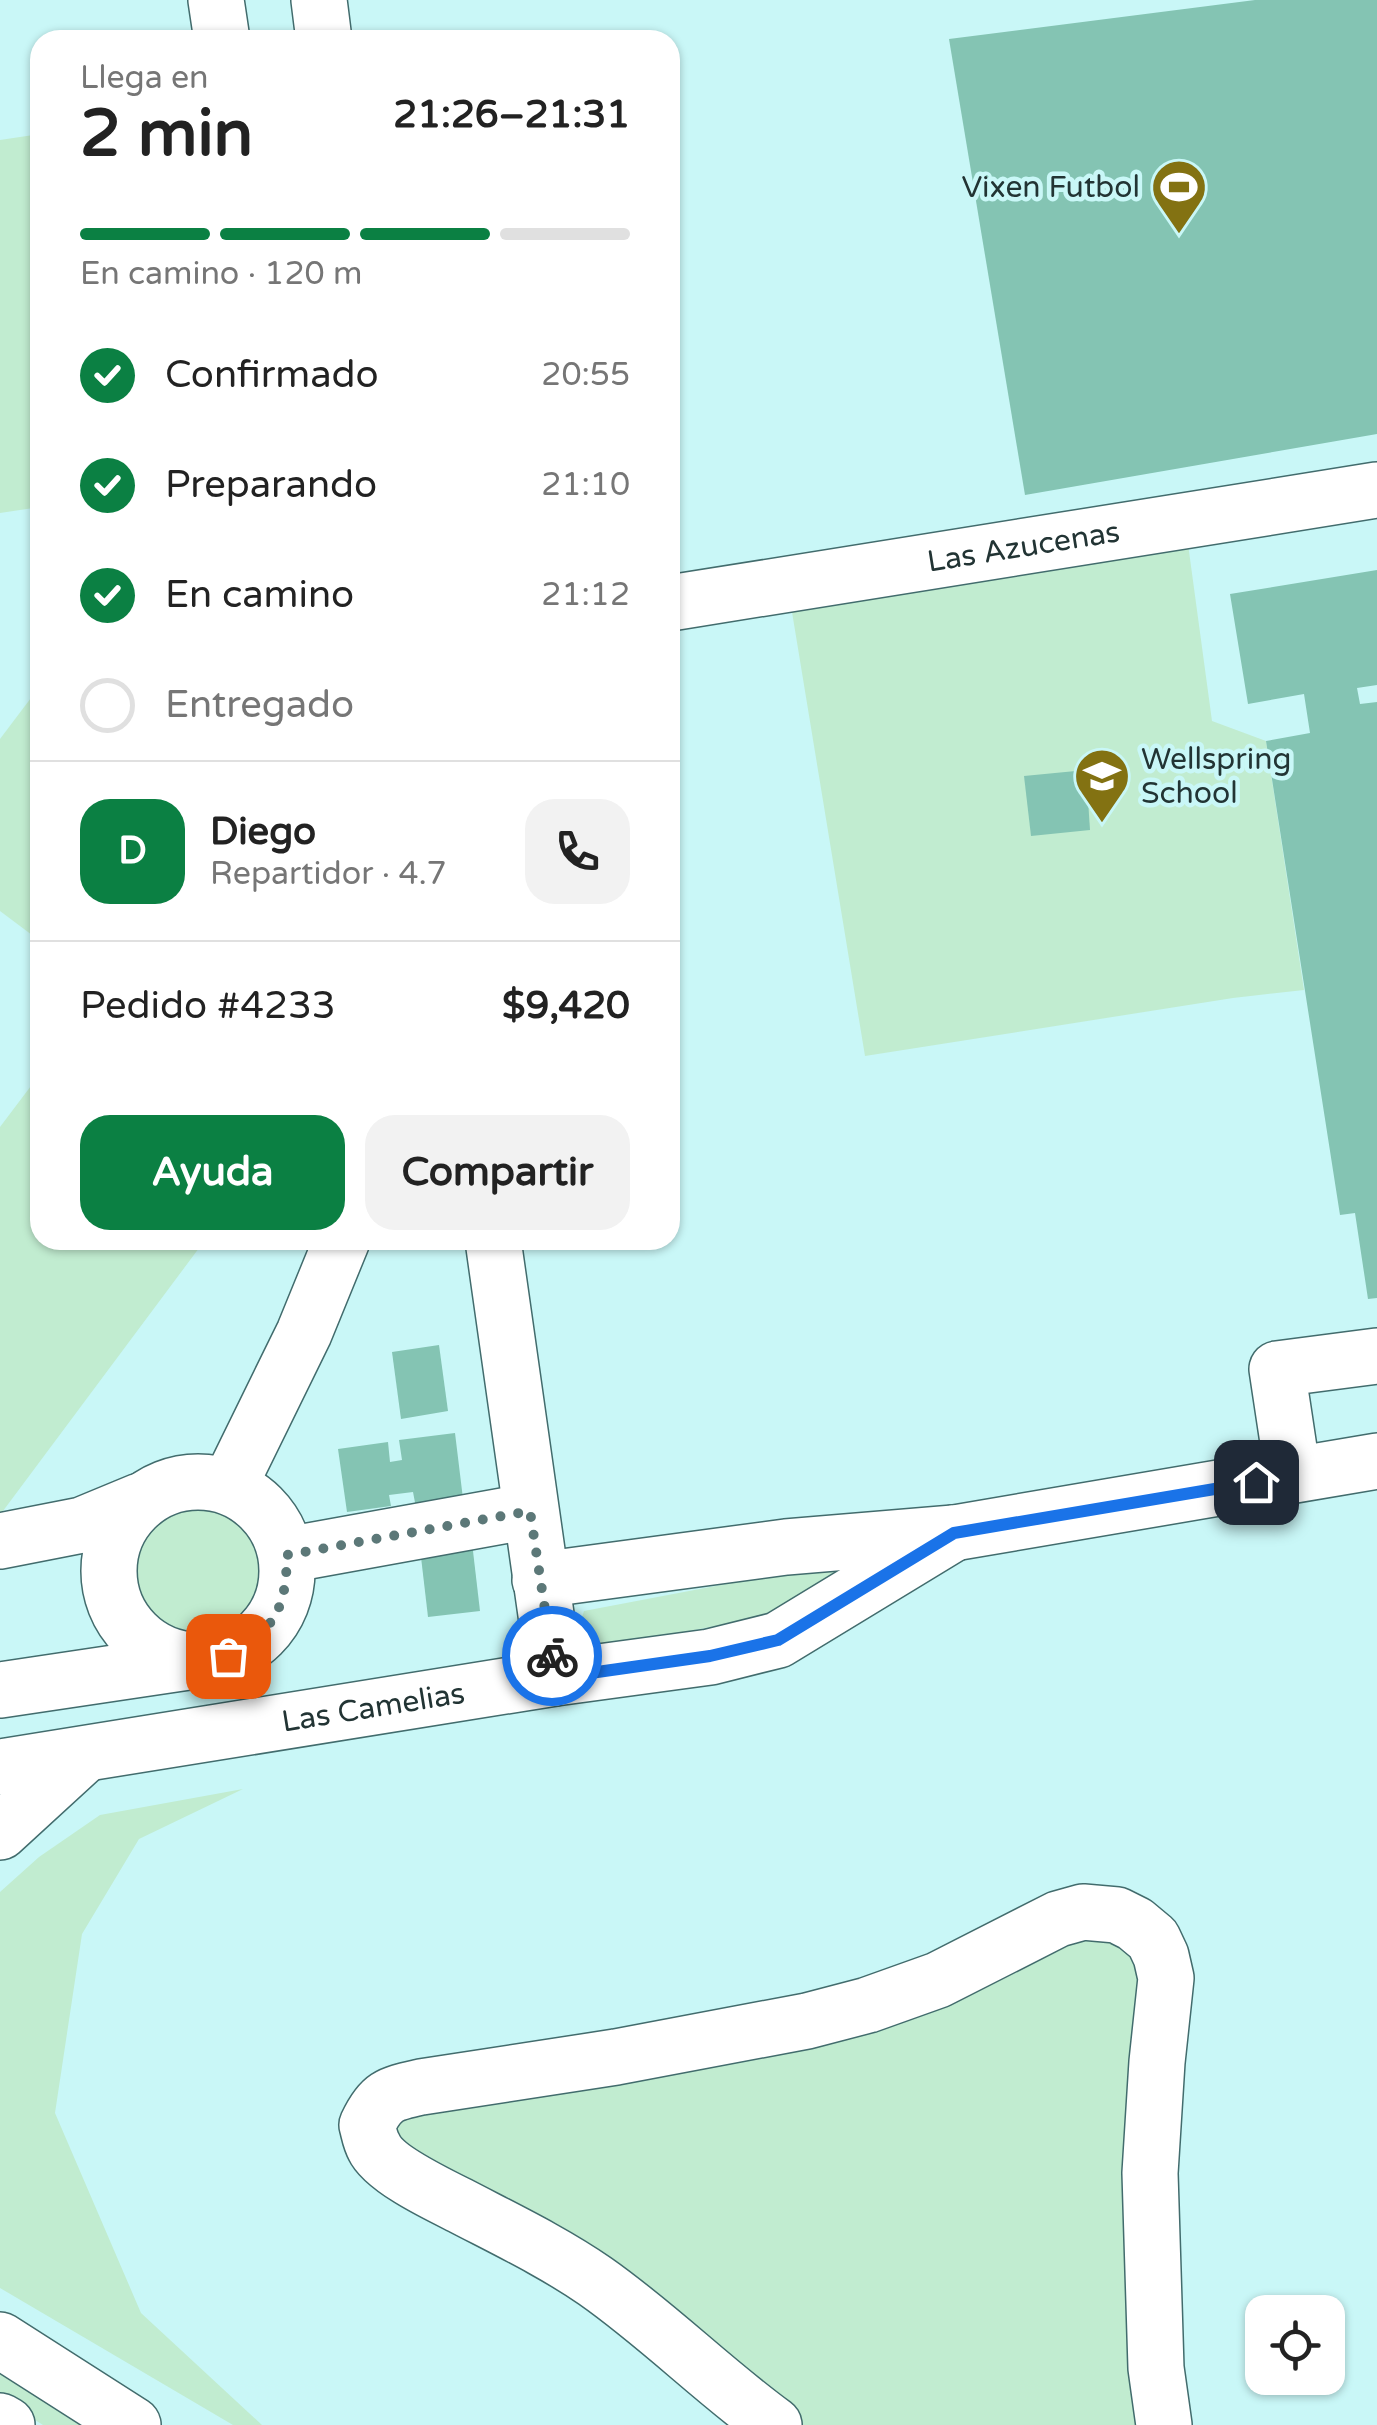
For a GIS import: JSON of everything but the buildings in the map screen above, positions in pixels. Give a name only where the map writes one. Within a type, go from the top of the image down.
[{"type":"street","points":[[216,0],[220,30]]},
{"type":"street","points":[[319,0],[323,30]]},
{"type":"street","name":"Las Azucenas","points":[[680,601],[1377,490]]},
{"type":"street","points":[[230,1486],[304,1333],[338,1250]]},
{"type":"street","points":[[494,1250],[555,1678]]},
{"type":"street","points":[[1294,1475],[1277,1370],[1377,1356]]},
{"type":"street","name":"Las Camelias","points":[[540,1580],[786,1547],[954,1533],[1377,1461]]},
{"type":"street","points":[[0,1541],[82,1525],[168,1486],[198,1480],[230,1486],[256,1502],[276,1526],[287,1555],[286,1587],[276,1616],[255,1640],[228,1656],[0,1690]]},
{"type":"street","points":[[140,1501],[120,1525],[109,1555],[109,1586],[114,1601],[120,1616],[139,1640],[166,1655],[197,1661]]},
{"type":"street","points":[[287,1555],[530,1511]]},
{"type":"street","name":"Las Camelias","points":[[0,1766],[710,1656],[778,1640],[954,1533]]},
{"type":"street","points":[[0,1832],[84,1754]]},
{"type":"street","points":[[774,2425],[596,2282],[549,2251],[386,2164],[374,2148],[367,2125],[376,2106],[389,2094],[421,2086],[616,2056],[807,2021],[868,2005],[938,1980],[1058,1919],[1084,1912],[1117,1916],[1135,1924],[1152,1939],[1166,1978],[1150,2174],[1156,2368],[1164,2425]]},
{"type":"street","points":[[0,2340],[133,2425]]},
{"type":"street","points":[[0,2420],[7,2425]]},
{"type":"green space","points":[[30,136],[30,508],[0,513],[0,140]]},
{"type":"green space","points":[[1188,544],[1212,721],[1266,741],[1304,990],[865,1056],[792,612]]},
{"type":"green space","points":[[30,699],[30,934],[0,911],[0,739]]},
{"type":"green space","points":[[30,1087],[30,1250],[198,1250],[0,1515],[0,1127]]},
{"type":"green space","points":[[199,1502],[224,1506],[245,1521],[260,1542],[264,1567],[260,1592],[245,1613],[224,1628],[199,1632],[174,1628],[153,1613],[138,1592],[134,1567],[138,1542],[153,1521],[174,1506]]},
{"type":"green space","points":[[858,1559],[768,1616],[616,1645],[590,1645],[578,1630],[584,1611]]},
{"type":"green space","points":[[243,1789],[139,1839],[82,1934],[55,2113],[141,2313],[262,2425],[233,2425],[0,2288],[0,1892],[39,1857],[100,1815]]},
{"type":"green space","points":[[1135,1924],[1166,2425],[774,2425],[386,2164],[376,2106]]},
{"type":"green space","points":[[0,2362],[100,2425],[43,2425],[0,2398]]},
{"type":"way so far","points":[[228,1656],[255,1640],[276,1616],[286,1587],[287,1555],[530,1511],[552,1656]]},
{"type":"place","name":"Vixen Futbol","points":[[1179,236]]},
{"type":"place","name":"Wellspring School","points":[[1102,825]]},
{"type":"route","points":[[552,1656],[555,1678],[710,1656],[778,1640],[954,1533],[1256,1482]]}]
